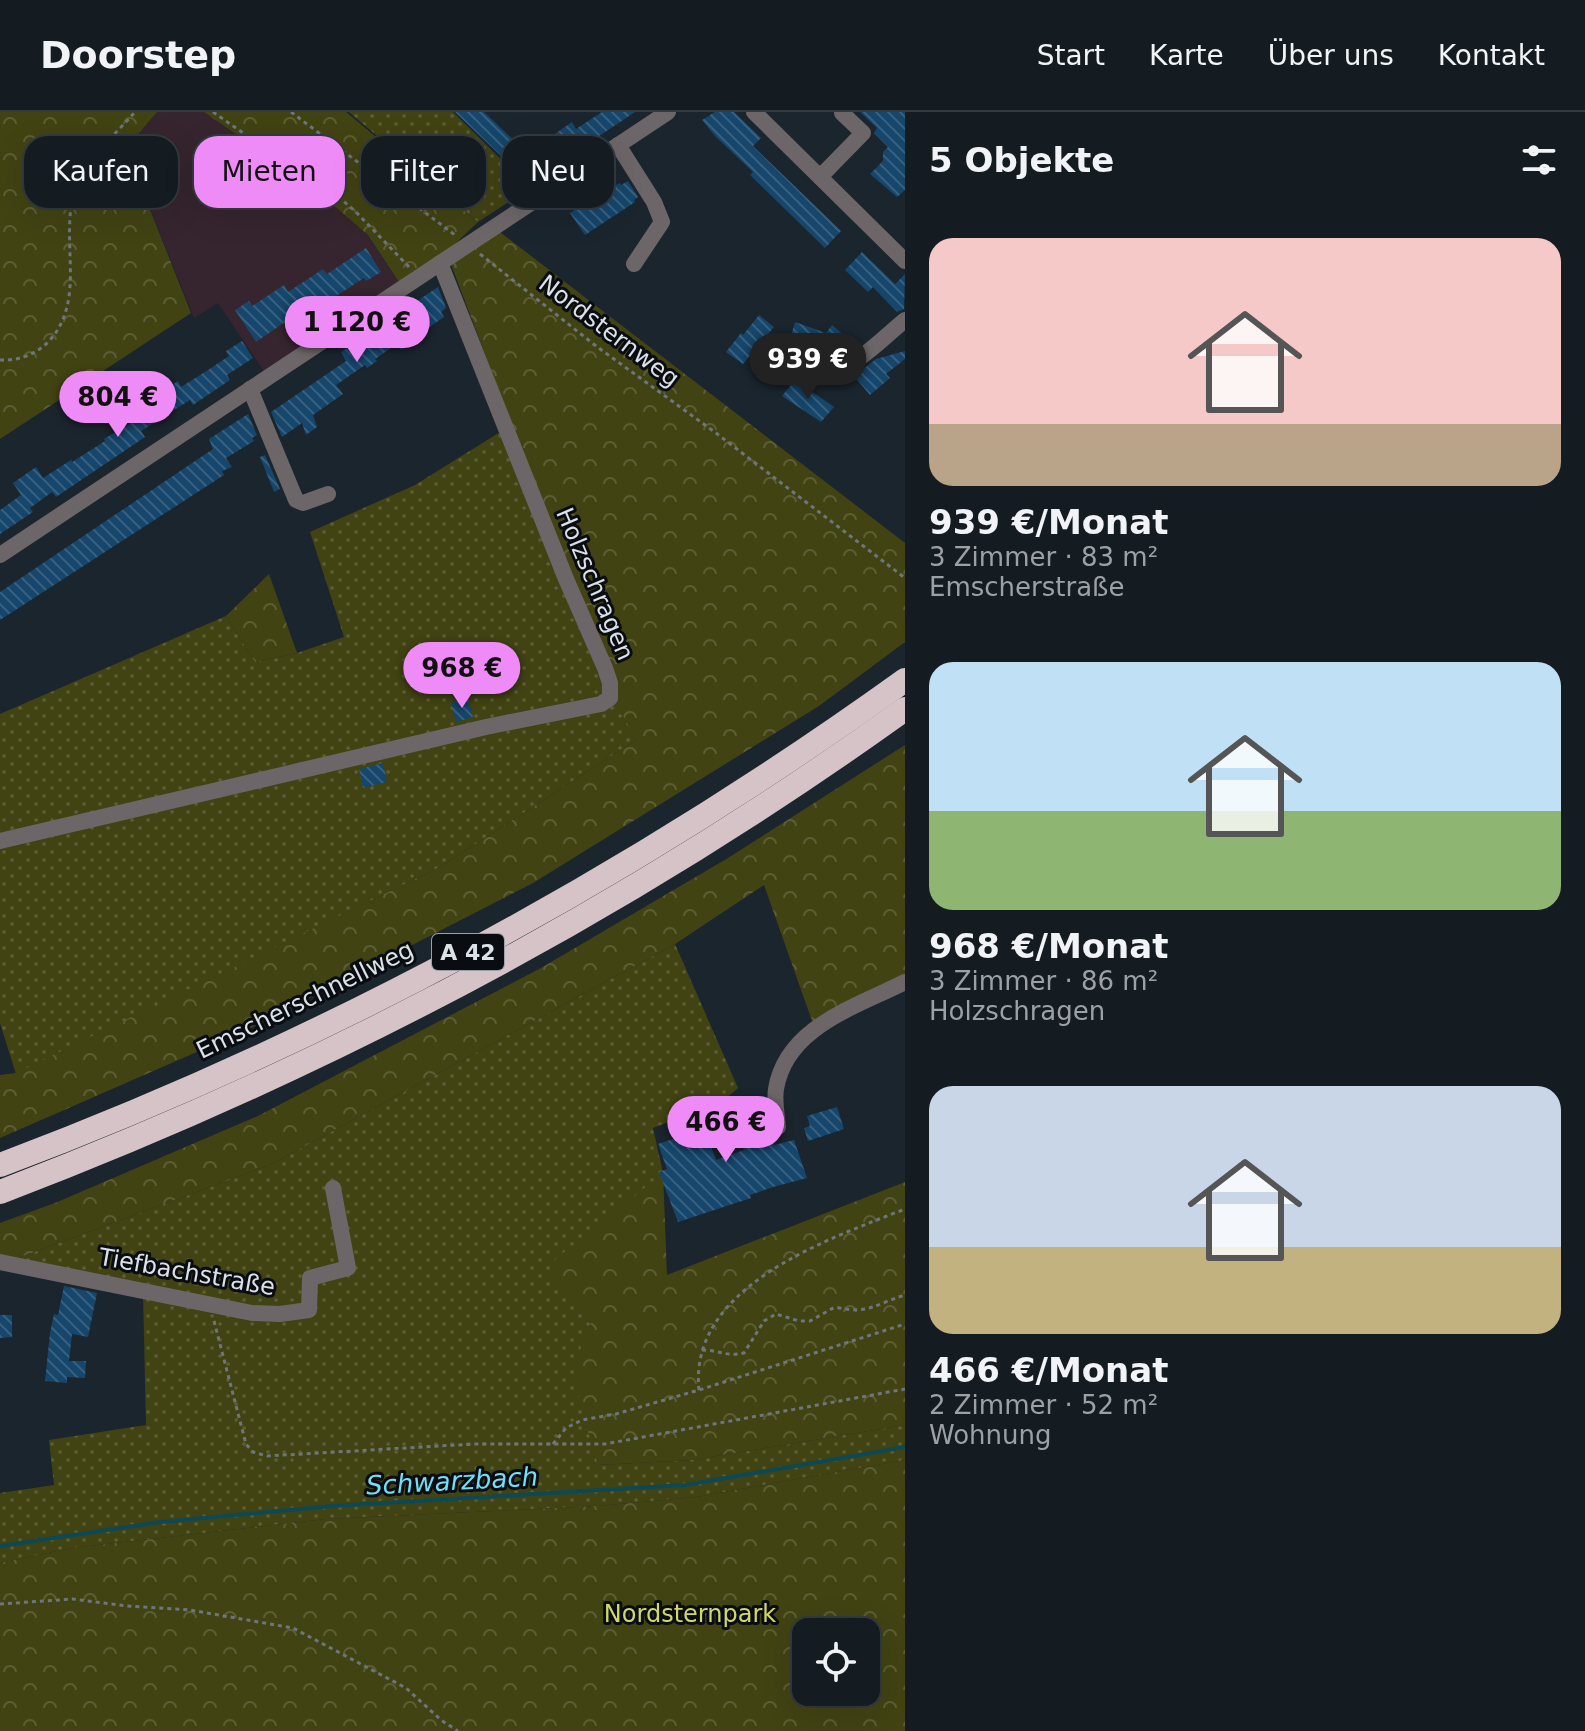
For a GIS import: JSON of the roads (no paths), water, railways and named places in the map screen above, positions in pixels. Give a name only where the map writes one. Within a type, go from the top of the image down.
[{"type":"highway","name":"Emscherschnellweg","points":[[0,1165],[163,1098],[299,1037],[492,940],[607,875],[724,802],[830,734],[905,680]]},
{"type":"highway","name":"A 42","points":[[0,1192],[87,1158],[309,1060],[504,962],[724,830],[844,753],[905,709]]},
{"type":"street","points":[[0,555],[668,112]]},
{"type":"street","points":[[754,112],[905,261]]},
{"type":"street","points":[[820,177],[863,133],[842,113]]},
{"type":"street","points":[[618,145],[654,202],[662,222],[634,264]]},
{"type":"street","name":"Holzschragen","points":[[0,841],[486,727],[586,708],[610,698],[610,683],[605,668],[527,484],[442,262]]},
{"type":"street","points":[[796,360],[821,371],[840,369],[855,361],[905,320]]},
{"type":"street","points":[[250,389],[296,500],[303,503],[328,494]]},
{"type":"street","points":[[778,1127],[775,1092],[783,1061],[801,1041],[823,1024],[905,982]]},
{"type":"street","name":"Tiefbachstraße","points":[[0,1262],[252,1313],[280,1314],[309,1310],[310,1278],[348,1268],[333,1188]]},
{"type":"waterway","name":"Schwarzbach","points":[[0,1546],[160,1522],[332,1506],[685,1485],[905,1447]]},
{"type":"park label","name":"Nordsternpark","points":[[690,1614]]}]
